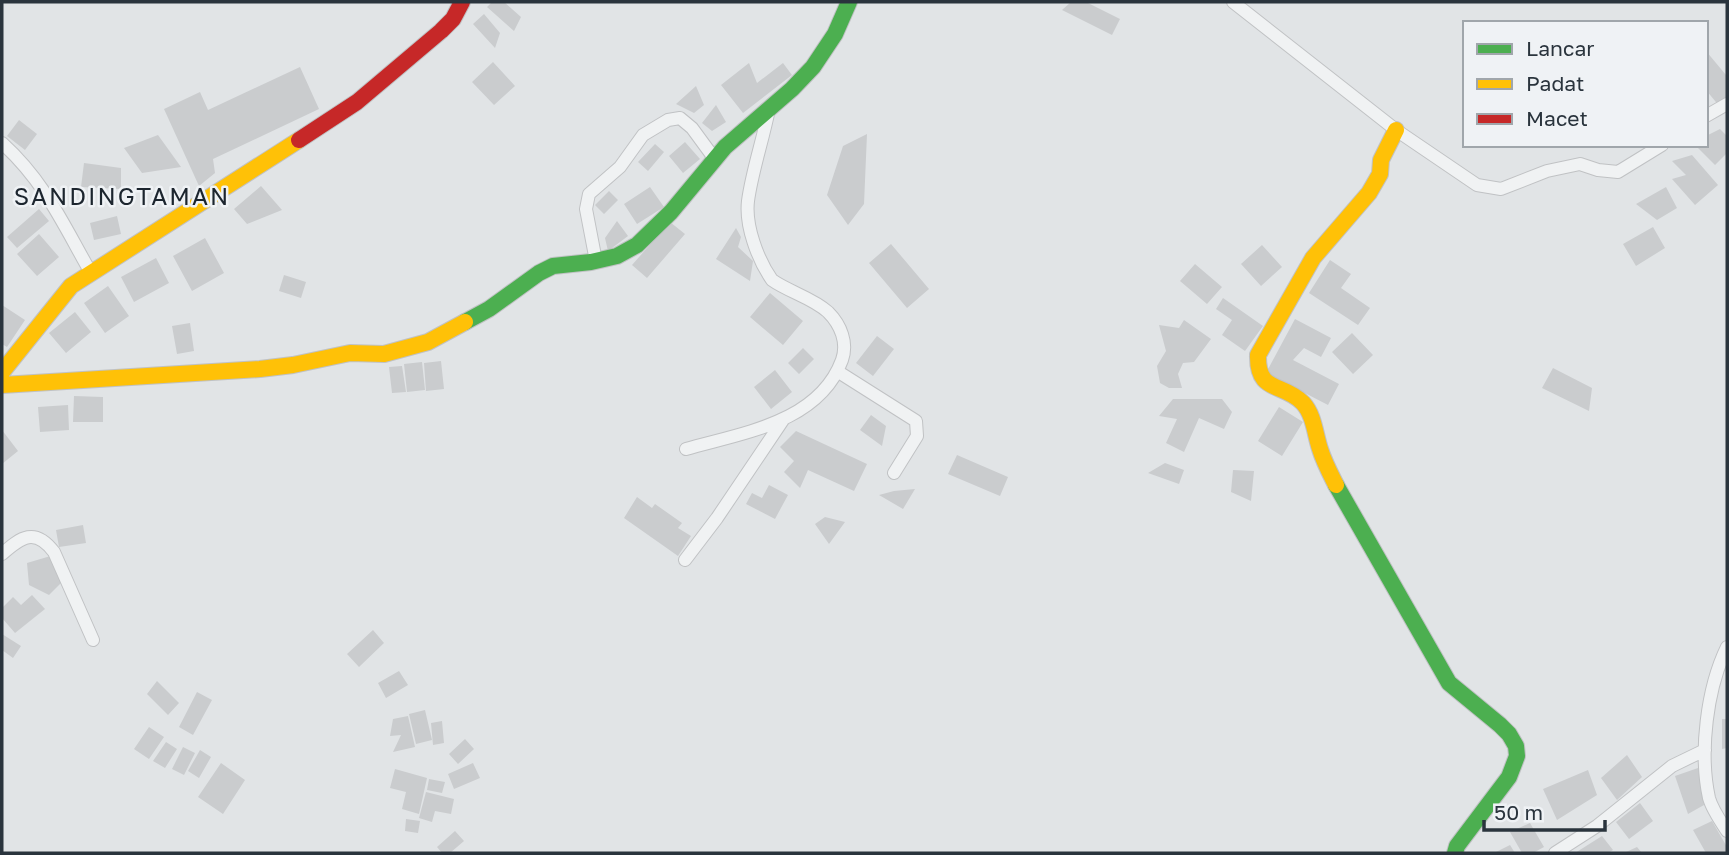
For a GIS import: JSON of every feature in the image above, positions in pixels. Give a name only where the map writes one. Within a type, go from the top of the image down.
[{"type":"street","points":[[2,372],[71,286],[357,102],[441,31],[453,19],[463,2]]},
{"type":"street","points":[[2,384],[260,369],[350,353],[384,354],[400,351],[454,330],[553,266],[617,256],[653,231],[714,158],[813,67],[835,34],[849,2]]},
{"type":"street","points":[[1233,2],[1396,130],[1478,185],[1501,189],[1547,171],[1580,164],[1598,170],[1618,172],[1659,147]]},
{"type":"street","points":[[1708,115],[1727,104]]},
{"type":"street","points":[[685,449],[764,428],[783,420],[817,398],[837,371],[844,354],[845,340],[838,325],[827,312],[772,280],[751,229],[748,202],[769,109]]},
{"type":"street","points":[[596,261],[586,209],[589,194],[620,167],[643,135],[668,120],[680,118],[692,128],[714,158]]},
{"type":"street","points":[[1396,130],[1381,160],[1380,174],[1369,193],[1313,258],[1258,355],[1257,371],[1263,382],[1285,391],[1305,405],[1323,459],[1363,528],[1402,604],[1449,682],[1458,694],[1508,733],[1514,743],[1517,755],[1514,767],[1496,796],[1457,846],[1455,853]]},
{"type":"street","points":[[2,144],[44,188],[91,273]]},
{"type":"street","points":[[837,371],[916,421],[917,436],[894,473]]},
{"type":"street","points":[[685,560],[718,518],[783,420]]},
{"type":"street","points":[[2,554],[24,537],[36,536],[46,541],[54,552],[93,640]]},
{"type":"street","points":[[1727,647],[1721,660],[1705,731],[1709,799],[1727,831]]},
{"type":"street","points":[[1555,853],[1597,826],[1672,766],[1705,750]]},
{"type":"building","points":[[492,2],[504,2],[521,17],[514,31],[487,7]]},
{"type":"building","points":[[1071,2],[1086,2],[1120,19],[1112,35],[1062,10]]},
{"type":"building","points":[[484,14],[500,33],[495,48],[473,24]]},
{"type":"building","points":[[1708,53],[1726,75],[1727,73],[1727,101],[1720,107],[1708,92]]},
{"type":"building","points":[[493,62],[515,86],[494,105],[472,82]]},
{"type":"building","points":[[749,63],[757,83],[783,63],[792,75],[743,113],[721,85]]},
{"type":"building","points":[[300,67],[319,109],[213,159],[215,173],[199,186],[164,109],[200,92],[208,110]]},
{"type":"building","points":[[696,86],[704,105],[694,113],[676,104]]},
{"type":"building","points":[[716,105],[726,122],[712,131],[702,123]]},
{"type":"building","points":[[19,120],[37,134],[25,150],[7,136]]},
{"type":"building","points":[[1720,129],[1727,136],[1727,153],[1715,165],[1697,147],[1708,147],[1708,135]]},
{"type":"building","points":[[867,134],[864,204],[848,225],[827,195],[843,146]]},
{"type":"building","points":[[158,135],[181,167],[142,173],[124,148]]},
{"type":"building","points":[[685,142],[700,159],[683,173],[669,156]]},
{"type":"building","points":[[655,144],[664,152],[648,171],[638,162]]},
{"type":"building","points":[[1692,155],[1718,185],[1695,205],[1672,179],[1686,175],[1672,161]]},
{"type":"building","points":[[84,163],[121,168],[121,189],[81,187]]},
{"type":"building","points":[[261,186],[282,210],[247,224],[234,209]]},
{"type":"building","points":[[650,187],[664,207],[637,224],[624,204]]},
{"type":"building","points":[[1666,187],[1677,208],[1657,220],[1636,204]]},
{"type":"building","points":[[609,191],[618,200],[604,214],[595,205]]},
{"type":"building","points":[[39,209],[49,221],[17,248],[7,237]]},
{"type":"building","points":[[117,216],[121,234],[94,240],[90,223]]},
{"type":"building","points":[[617,221],[628,236],[608,251],[605,238]]},
{"type":"building","points":[[670,222],[685,234],[647,278],[632,265]]},
{"type":"building","points":[[1653,227],[1665,248],[1636,266],[1623,244]]},
{"type":"building","points":[[736,228],[741,237],[738,247],[753,261],[750,281],[716,259]]},
{"type":"building","points":[[39,234],[59,257],[37,276],[17,254]]},
{"type":"building","points":[[205,238],[224,273],[192,291],[173,256]]},
{"type":"building","points":[[891,244],[929,289],[907,308],[869,263]]},
{"type":"building","points":[[1262,245],[1282,267],[1261,286],[1241,264]]},
{"type":"building","points":[[156,258],[169,283],[134,302],[121,277]]},
{"type":"building","points":[[1330,260],[1351,274],[1341,288],[1370,308],[1358,325],[1309,293]]},
{"type":"building","points":[[1195,264],[1222,287],[1207,304],[1180,281]]},
{"type":"building","points":[[284,275],[306,282],[301,298],[279,291]]},
{"type":"building","points":[[108,286],[129,316],[105,333],[84,303]]},
{"type":"building","points":[[770,293],[803,321],[783,345],[750,317]]},
{"type":"building","points":[[1223,298],[1263,326],[1245,351],[1222,335],[1232,320],[1216,309]]},
{"type":"building","points":[[2,305],[25,320],[7,347],[2,344]]},
{"type":"building","points":[[75,312],[91,332],[66,353],[49,333]]},
{"type":"building","points":[[1295,319],[1331,338],[1321,357],[1304,348],[1293,360],[1339,384],[1328,405],[1266,373]]},
{"type":"building","points":[[1184,320],[1211,339],[1194,362],[1183,363],[1178,374],[1182,388],[1169,388],[1160,383],[1157,366],[1166,351],[1159,325],[1179,328]]},
{"type":"building","points":[[190,323],[194,351],[177,354],[172,326]]},
{"type":"building","points":[[1352,333],[1373,355],[1353,374],[1332,352]]},
{"type":"building","points":[[877,336],[894,349],[873,376],[856,363]]},
{"type":"building","points":[[803,348],[814,359],[799,374],[788,363]]},
{"type":"building","points":[[441,361],[444,389],[426,391],[424,363]]},
{"type":"building","points":[[422,362],[425,390],[407,392],[404,364]]},
{"type":"building","points":[[402,366],[406,392],[392,393],[389,367]]},
{"type":"building","points":[[1553,368],[1592,388],[1589,411],[1542,388]]},
{"type":"building","points":[[775,370],[792,392],[771,409],[754,387]]},
{"type":"building","points":[[74,396],[103,397],[103,422],[73,422]]},
{"type":"building","points":[[1173,399],[1222,399],[1232,412],[1224,429],[1199,418],[1184,452],[1166,443],[1177,419],[1159,416]]},
{"type":"building","points":[[68,405],[69,430],[40,432],[38,407]]},
{"type":"building","points":[[1279,407],[1303,422],[1282,456],[1258,441]]},
{"type":"building","points":[[871,415],[886,426],[882,446],[860,430]]},
{"type":"building","points":[[2,430],[18,451],[2,464]]},
{"type":"building","points":[[796,431],[867,464],[854,491],[808,470],[800,488],[784,472],[794,461],[780,447]]},
{"type":"building","points":[[957,455],[1008,477],[1000,496],[948,474]]},
{"type":"building","points":[[1165,463],[1184,470],[1179,484],[1148,473]]},
{"type":"building","points":[[1233,470],[1254,471],[1251,501],[1231,492]]},
{"type":"building","points":[[769,485],[788,495],[775,519],[746,504],[752,493],[762,498]]},
{"type":"building","points":[[915,489],[903,509],[879,495],[894,491]]},
{"type":"building","points":[[637,497],[652,508],[655,504],[682,523],[678,528],[691,536],[678,556],[624,518]]},
{"type":"building","points":[[825,517],[845,522],[829,544],[815,524]]},
{"type":"building","points":[[83,525],[86,543],[59,547],[56,530]]},
{"type":"building","points":[[54,555],[65,579],[49,595],[29,585],[27,563]]},
{"type":"building","points":[[32,595],[45,609],[15,633],[2,618],[2,608],[13,597],[21,605]]},
{"type":"building","points":[[373,630],[384,643],[359,667],[347,654]]},
{"type":"building","points":[[2,634],[21,646],[13,658],[2,650]]},
{"type":"building","points":[[399,671],[408,685],[386,698],[378,683]]},
{"type":"building","points":[[157,681],[179,703],[168,715],[147,694]]},
{"type":"building","points":[[197,692],[212,700],[193,735],[179,727]]},
{"type":"building","points":[[425,710],[432,740],[416,744],[409,714]]},
{"type":"building","points":[[408,716],[415,747],[393,752],[401,735],[390,736],[393,719]]},
{"type":"building","points":[[1722,719],[1727,719],[1727,748],[1722,749]]},
{"type":"building","points":[[442,721],[444,743],[433,745],[431,723]]},
{"type":"building","points":[[149,727],[164,737],[149,759],[134,749]]},
{"type":"building","points":[[465,739],[474,749],[458,764],[449,754]]},
{"type":"building","points":[[166,742],[177,749],[165,768],[153,761]]},
{"type":"building","points":[[183,747],[195,753],[184,775],[172,769]]},
{"type":"building","points":[[200,750],[211,757],[199,778],[188,771]]},
{"type":"building","points":[[1627,755],[1642,777],[1617,800],[1601,778]]},
{"type":"building","points":[[221,763],[245,780],[223,814],[198,797]]},
{"type":"building","points":[[473,763],[480,778],[454,789],[448,774]]},
{"type":"building","points":[[1698,768],[1704,805],[1688,814],[1675,776]]},
{"type":"building","points":[[395,769],[427,778],[419,814],[402,809],[406,792],[390,788]]},
{"type":"building","points":[[1588,770],[1597,795],[1557,820],[1543,789]]},
{"type":"building","points":[[429,779],[445,782],[442,793],[427,790]]},
{"type":"building","points":[[426,792],[454,799],[451,814],[435,811],[432,822],[419,818]]},
{"type":"building","points":[[1640,803],[1653,821],[1629,839],[1616,822]]},
{"type":"building","points":[[406,819],[420,821],[418,833],[405,831]]},
{"type":"building","points":[[1712,821],[1727,847],[1727,853],[1706,853],[1693,830]]},
{"type":"building","points":[[1530,823],[1544,847],[1533,853],[1522,853],[1510,832]]},
{"type":"building","points":[[455,831],[464,841],[450,853],[442,853],[437,847]]},
{"type":"building","points":[[1602,836],[1613,850],[1608,853],[1575,853]]},
{"type":"building","points":[[1510,845],[1515,853],[1494,853]]},
{"type":"building","points":[[1637,847],[1642,853],[1624,853]]},
{"type":"traffic: fast","points":[[465,322],[553,266],[617,256],[637,245],[671,212],[725,147],[792,89],[813,67],[835,34],[849,2]]},
{"type":"traffic: fast","points":[[1336,485],[1449,683],[1500,725],[1516,746],[1517,756],[1509,777],[1457,846],[1455,853]]},
{"type":"traffic: slow","points":[[1336,485],[1323,458],[1307,408],[1295,397],[1267,382],[1262,376],[1258,355],[1313,258],[1369,193],[1380,174],[1381,160],[1396,130]]},
{"type":"traffic: slow","points":[[2,372],[71,286],[299,140]]},
{"type":"traffic: slow","points":[[2,385],[260,369],[350,353],[384,354],[428,342],[465,322]]},
{"type":"traffic: jam","points":[[299,140],[357,102],[441,31],[453,19],[462,2]]},
{"type":"district","name":"SANDINGTAMAN","points":[[122,197]]}]
